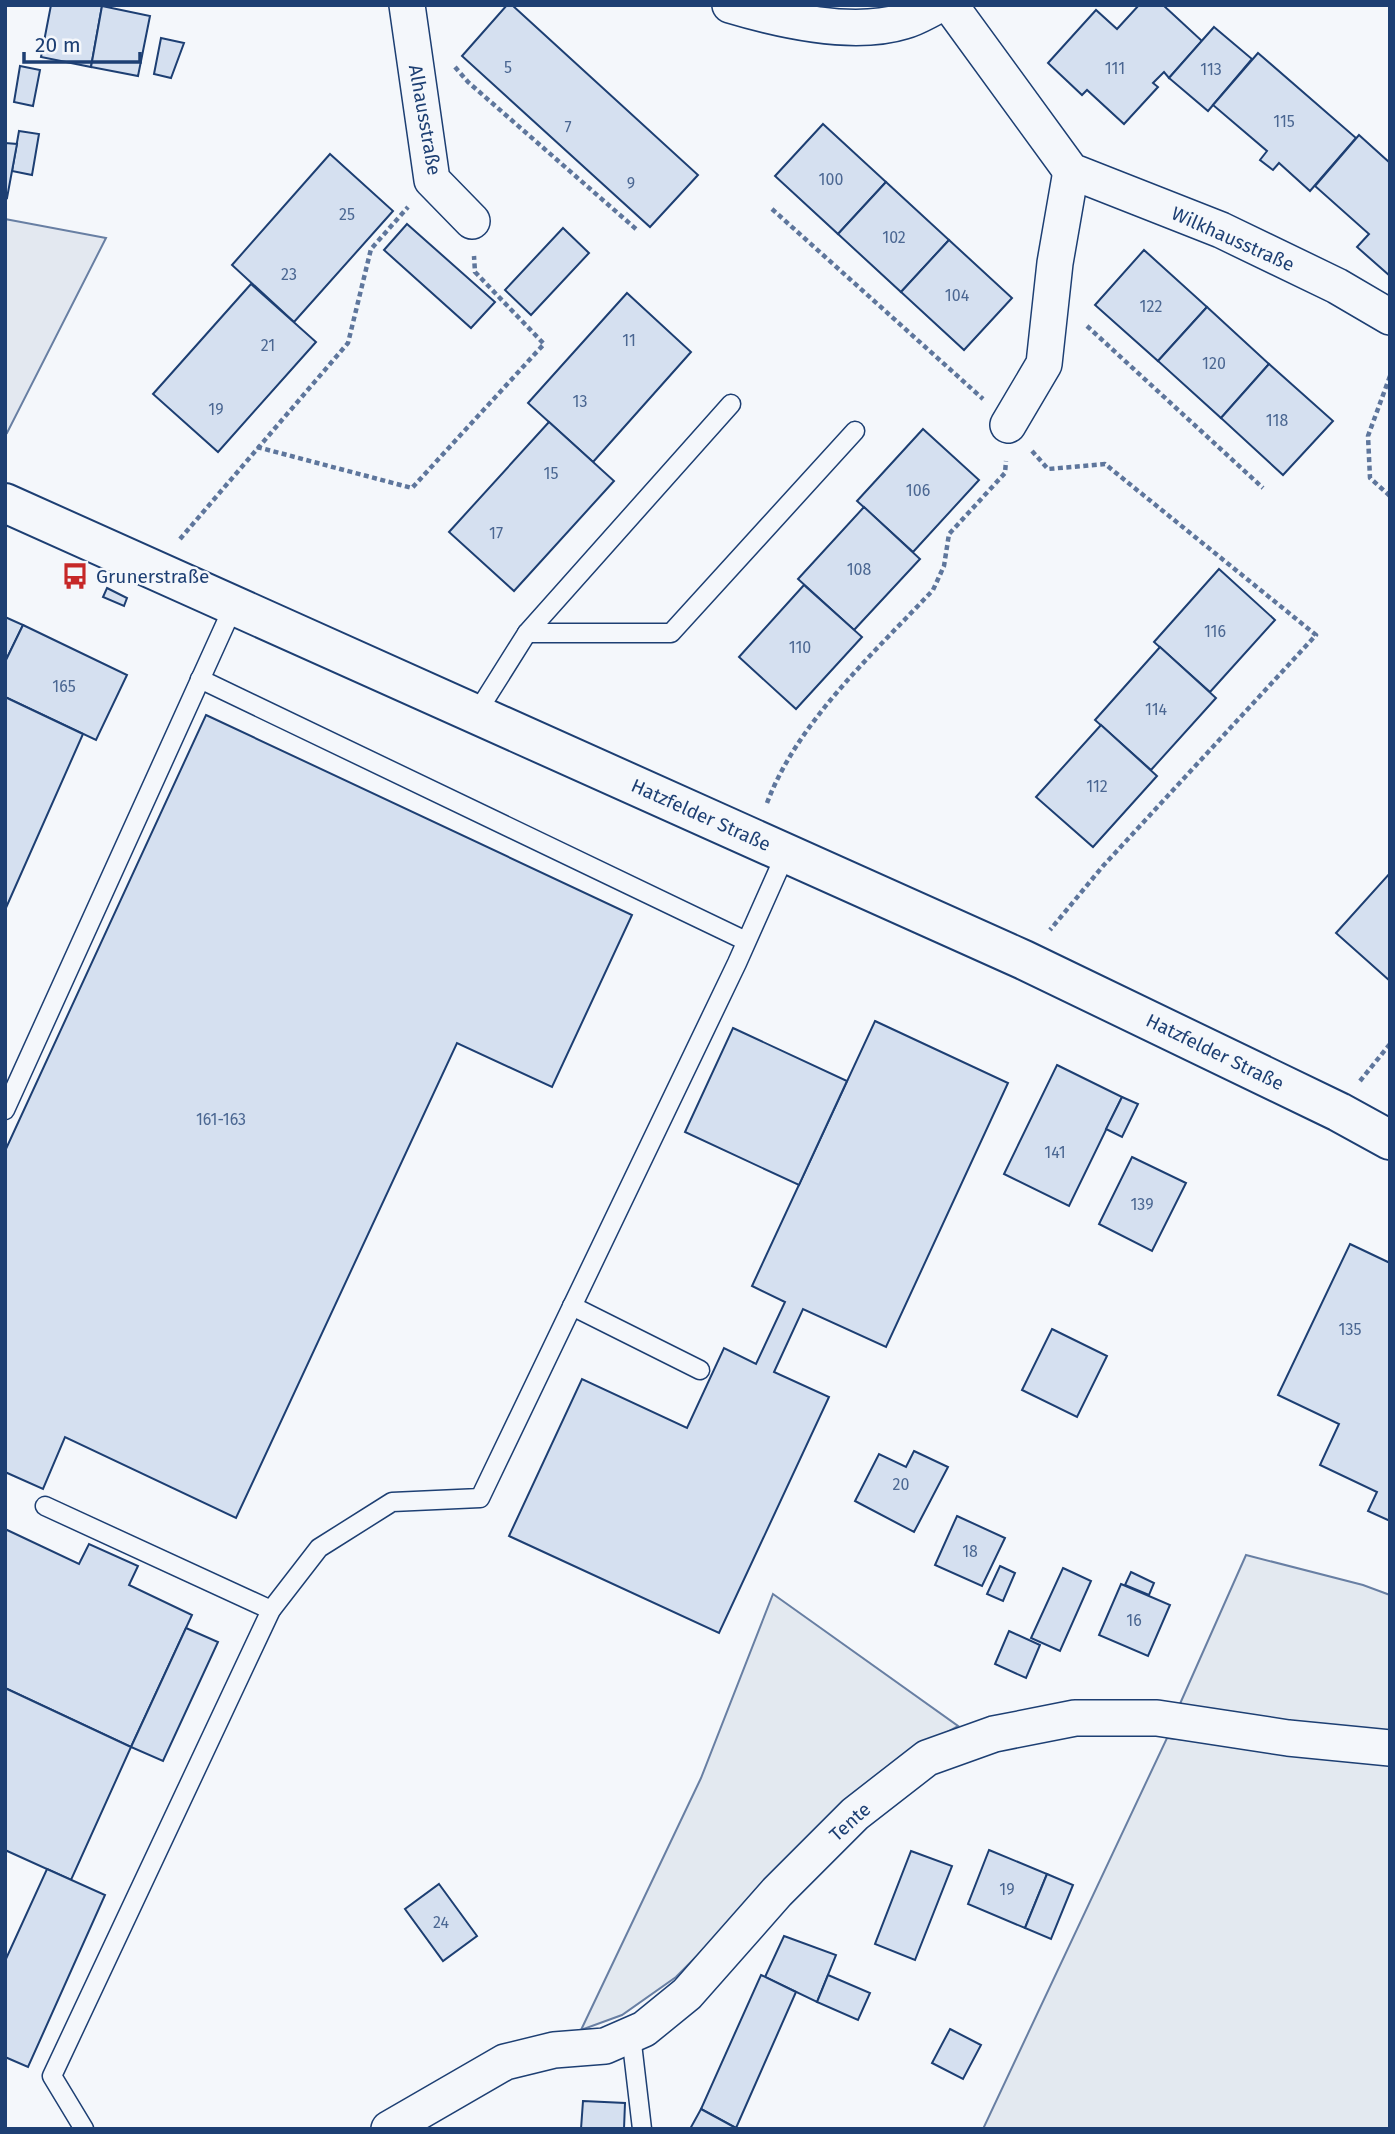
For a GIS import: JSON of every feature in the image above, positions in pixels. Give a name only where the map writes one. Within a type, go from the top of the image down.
[{"type":"main road","name":"Hatzfelder Straße","points":[[5,503],[1024,960],[1339,1112],[1390,1140]]},
{"type":"street","name":"Alhausstraße","points":[[407,5],[432,180],[472,221]]},
{"type":"street","points":[[730,5],[764,16],[850,29],[904,22],[939,5]]},
{"type":"street","points":[[950,5],[1071,171],[1055,263],[1044,364],[1008,425]]},
{"type":"street","name":"Wilkhausstraße","points":[[1071,171],[1221,230],[1337,286],[1390,317]]},
{"type":"street","name":"Tente","points":[[389,2129],[505,2062],[554,2050],[605,2046],[644,2029],[687,1994],[777,1892],[855,1814],[928,1758],[994,1734],[1075,1718],[1157,1718],[1288,1738],[1390,1748]]},
{"type":"lane","points":[[476,714],[527,633],[731,404]]},
{"type":"lane","points":[[527,633],[671,633],[855,431]]},
{"type":"lane","points":[[5,1110],[234,605]]},
{"type":"lane","points":[[200,680],[746,941]]},
{"type":"lane","points":[[85,2129],[52,2076],[271,1610],[319,1548],[392,1502],[480,1498],[746,941],[769,846]]},
{"type":"lane","points":[[572,1306],[700,1370]]},
{"type":"lane","points":[[45,1506],[271,1610]]},
{"type":"lane","points":[[631,2035],[642,2129]]},
{"type":"path","points":[[451,62],[468,82],[636,229]]},
{"type":"path","points":[[155,569],[348,343],[371,248],[432,180]]},
{"type":"path","points":[[772,209],[973,390],[1048,469],[1105,464],[1316,635],[1103,866],[1024,960]]},
{"type":"path","points":[[257,447],[412,488],[544,344],[475,272],[472,221]]},
{"type":"path","points":[[1081,321],[1263,488]]},
{"type":"path","points":[[1390,376],[1367,436],[1370,478],[1390,496]]},
{"type":"path","points":[[769,846],[771,793],[792,751],[817,716],[933,590],[944,566],[949,534],[1005,473],[1008,425]]},
{"type":"path","points":[[1339,1112],[1368,1069],[1390,1044]]},
{"type":"shaded area","points":[[5,219],[106,238],[7,433],[5,432]]},
{"type":"shaded area","points":[[1246,1555],[1363,1585],[1390,1595],[1390,1735],[1179,1706]]},
{"type":"shaded area","points":[[773,1594],[958,1726],[911,1752],[773,1879],[676,1977],[622,2015],[581,2030],[701,1778]]},
{"type":"shaded area","points":[[1167,1738],[1390,1759],[1390,2129],[983,2129]]},
{"type":"building","points":[[51,5],[102,6],[91,67],[41,57]]},
{"type":"building","points":[[507,5],[512,5],[698,175],[650,227],[462,56]]},
{"type":"building","points":[[1139,5],[1163,5],[1202,41],[1169,78],[1164,72],[1153,83],[1158,87],[1124,124],[1087,90],[1082,95],[1048,63],[1096,10],[1117,29]]},
{"type":"building","points":[[102,6],[150,16],[138,76],[91,67]]},
{"type":"building","points":[[1214,27],[1252,59],[1208,111],[1169,78]]},
{"type":"building","points":[[161,38],[184,43],[171,78],[154,74]]},
{"type":"building","points":[[1258,53],[1356,138],[1310,191],[1279,163],[1273,170],[1260,160],[1267,151],[1213,105]]},
{"type":"building","points":[[20,66],[40,70],[33,106],[14,102]]},
{"type":"building","points":[[823,124],[886,182],[838,234],[775,176]]},
{"type":"building","points":[[19,131],[39,134],[32,175],[12,171]]},
{"type":"building","points":[[1359,135],[1390,163],[1390,276],[1357,247],[1369,234],[1315,186]]},
{"type":"building","points":[[5,143],[17,144],[7,198],[5,197]]},
{"type":"building","points":[[330,154],[393,211],[294,322],[232,265]]},
{"type":"building","points":[[886,182],[949,240],[901,292],[838,234]]},
{"type":"building","points":[[407,224],[495,302],[471,328],[384,250]]},
{"type":"building","points":[[563,228],[589,253],[531,315],[505,290]]},
{"type":"building","points":[[949,240],[1012,298],[964,350],[901,292]]},
{"type":"building","points":[[1144,250],[1207,307],[1158,361],[1095,305]]},
{"type":"building","points":[[251,284],[316,342],[218,452],[153,394]]},
{"type":"building","points":[[627,293],[691,352],[593,462],[528,403]]},
{"type":"building","points":[[1207,307],[1269,364],[1221,418],[1158,361]]},
{"type":"building","points":[[1269,364],[1333,421],[1283,475],[1221,418]]},
{"type":"building","points":[[549,422],[614,481],[514,591],[449,532]]},
{"type":"building","points":[[923,429],[979,480],[913,552],[857,501]]},
{"type":"building","points":[[864,507],[920,559],[854,630],[798,579]]},
{"type":"building","points":[[1219,569],[1275,620],[1210,692],[1154,642]]},
{"type":"building","points":[[804,585],[862,637],[796,709],[739,657]]},
{"type":"building","points":[[107,588],[127,598],[124,606],[103,597]]},
{"type":"building","points":[[5,617],[23,625],[5,662]]},
{"type":"building","points":[[23,625],[127,675],[96,740],[5,697],[5,662]]},
{"type":"building","points":[[1160,647],[1216,698],[1151,770],[1095,720]]},
{"type":"building","points":[[5,697],[83,734],[5,910]]},
{"type":"building","points":[[206,715],[632,915],[552,1087],[457,1043],[236,1518],[65,1437],[43,1489],[5,1472],[5,1151]]},
{"type":"building","points":[[1101,725],[1157,776],[1093,847],[1036,797]]},
{"type":"building","points":[[1390,873],[1390,981],[1336,933]]},
{"type":"building","points":[[875,1021],[1008,1083],[886,1347],[803,1309],[774,1372],[829,1397],[719,1633],[509,1536],[582,1379],[687,1428],[724,1348],[756,1364],[785,1302],[752,1286]]},
{"type":"building","points":[[733,1028],[847,1081],[799,1185],[685,1132]]},
{"type":"building","points":[[1057,1065],[1122,1097],[1069,1206],[1004,1174]]},
{"type":"building","points":[[1122,1097],[1138,1104],[1122,1137],[1106,1129]]},
{"type":"building","points":[[1132,1157],[1186,1183],[1152,1251],[1099,1224]]},
{"type":"building","points":[[1350,1244],[1390,1263],[1390,1521],[1368,1511],[1377,1492],[1320,1465],[1339,1424],[1278,1395]]},
{"type":"building","points":[[1052,1329],[1107,1356],[1077,1417],[1022,1390]]},
{"type":"building","points":[[914,1451],[948,1467],[914,1532],[855,1501],[879,1454],[906,1467]]},
{"type":"building","points":[[957,1516],[1005,1538],[982,1586],[935,1565]]},
{"type":"building","points":[[5,1529],[79,1564],[89,1544],[138,1566],[129,1585],[192,1615],[131,1747],[5,1688]]},
{"type":"building","points":[[1000,1566],[1015,1573],[1003,1601],[987,1594]]},
{"type":"building","points":[[1063,1568],[1091,1581],[1060,1651],[1031,1638]]},
{"type":"building","points":[[1131,1572],[1154,1583],[1149,1595],[1125,1585]]},
{"type":"building","points":[[1121,1584],[1170,1605],[1148,1656],[1099,1635]]},
{"type":"building","points":[[186,1628],[218,1642],[163,1761],[131,1747]]},
{"type":"building","points":[[1009,1631],[1040,1645],[1026,1678],[995,1664]]},
{"type":"building","points":[[5,1688],[131,1747],[71,1880],[5,1850]]},
{"type":"building","points":[[989,1850],[1047,1874],[1025,1928],[968,1904]]},
{"type":"building","points":[[911,1851],[952,1866],[915,1960],[875,1944]]},
{"type":"building","points":[[47,1869],[105,1895],[28,2067],[5,2057],[5,1961]]},
{"type":"building","points":[[1047,1874],[1073,1885],[1051,1939],[1025,1928]]},
{"type":"building","points":[[439,1884],[477,1936],[443,1961],[405,1909]]},
{"type":"building","points":[[784,1936],[836,1955],[817,2002],[765,1977]]},
{"type":"building","points":[[761,1975],[796,1992],[736,2128],[701,2109]]},
{"type":"building","points":[[828,1975],[870,1993],[858,2020],[817,2002]]},
{"type":"building","points":[[950,2029],[981,2045],[963,2079],[932,2063]]},
{"type":"building","points":[[583,2101],[625,2103],[624,2129],[581,2129]]},
{"type":"building","points":[[701,2109],[736,2128],[737,2129],[690,2129]]},
{"type":"place","name":"Grunerstraße","points":[[75,576]]}]
